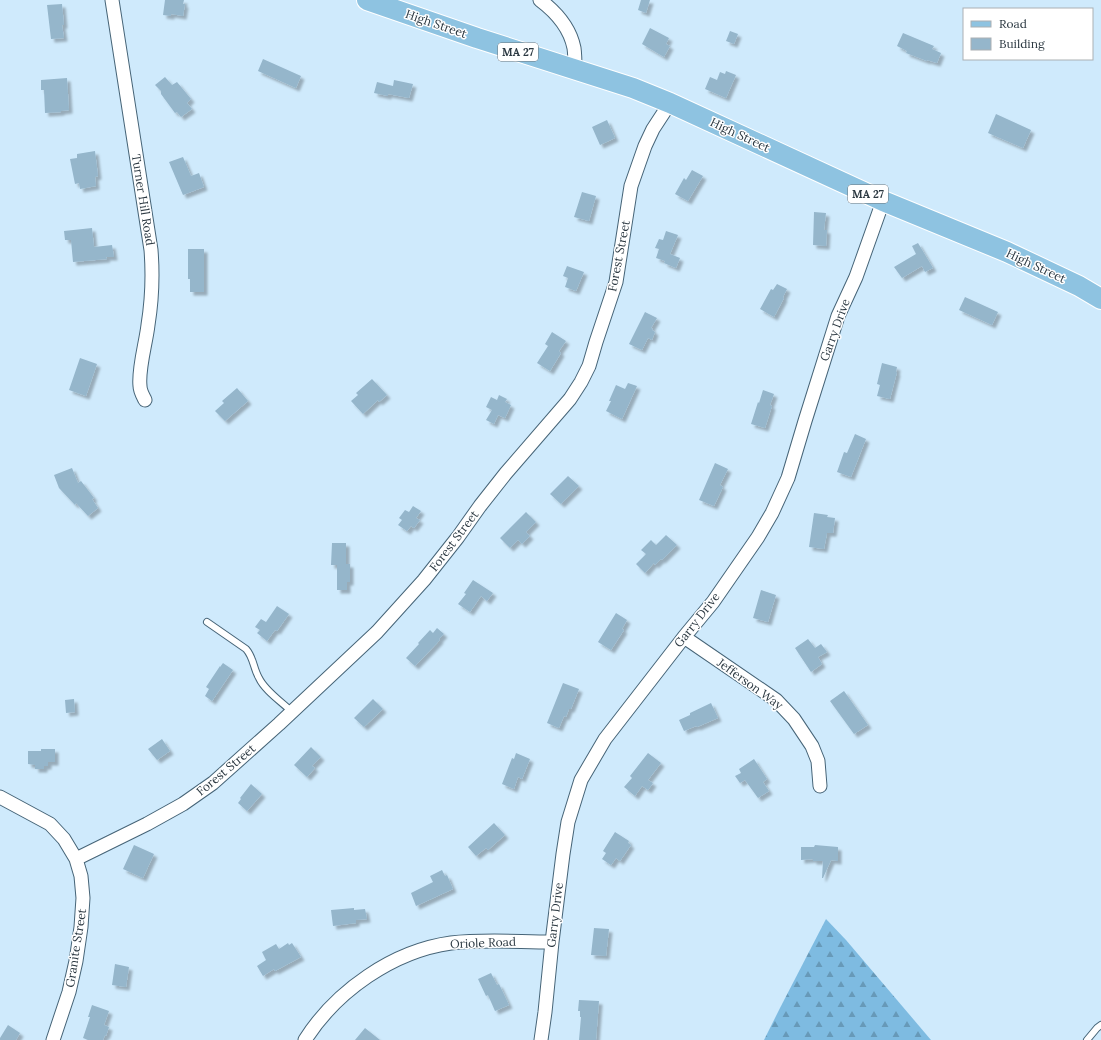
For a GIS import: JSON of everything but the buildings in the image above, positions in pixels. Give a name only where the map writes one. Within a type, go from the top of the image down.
[{"type":"main road","name":"High Street","points":[[367,0],[477,38],[633,88],[670,103],[883,201],[1007,252],[1079,286],[1101,299]]},
{"type":"street","name":"Turner Hill Road","points":[[112,0],[151,250],[151,306],[139,375],[140,388],[145,400]]},
{"type":"street","points":[[540,0],[558,16],[567,29],[574,48],[575,70]]},
{"type":"street","name":"Forest Street","points":[[76,859],[147,824],[183,804],[213,783],[292,712],[377,632],[424,580],[458,538],[480,506],[504,476],[570,399],[589,366],[616,282],[631,186],[645,146],[653,129],[670,103]]},
{"type":"street","name":"Garry Drive","points":[[541,1040],[564,846],[568,822],[580,780],[605,739],[712,602],[758,538],[772,514],[788,478],[838,316],[856,277],[883,201]]},
{"type":"street","name":"Jefferson Way","points":[[684,637],[776,700],[794,719],[812,746],[818,761],[820,786]]},
{"type":"street","name":"Granite Street","points":[[0,796],[50,824],[64,839],[76,859],[81,876],[83,898],[81,928],[76,961],[69,992],[53,1040]]},
{"type":"street","name":"Oriole Road","points":[[305,1040],[318,1021],[332,1006],[362,980],[396,960],[413,953],[444,944],[470,942],[552,942]]},
{"type":"lane","points":[[207,622],[246,649],[250,654],[259,679],[264,686],[292,712]]},
{"type":"lane","points":[[1087,1040],[1101,1025]]},
{"type":"green space","points":[[826,919],[846,940],[931,1040],[764,1040]]}]
